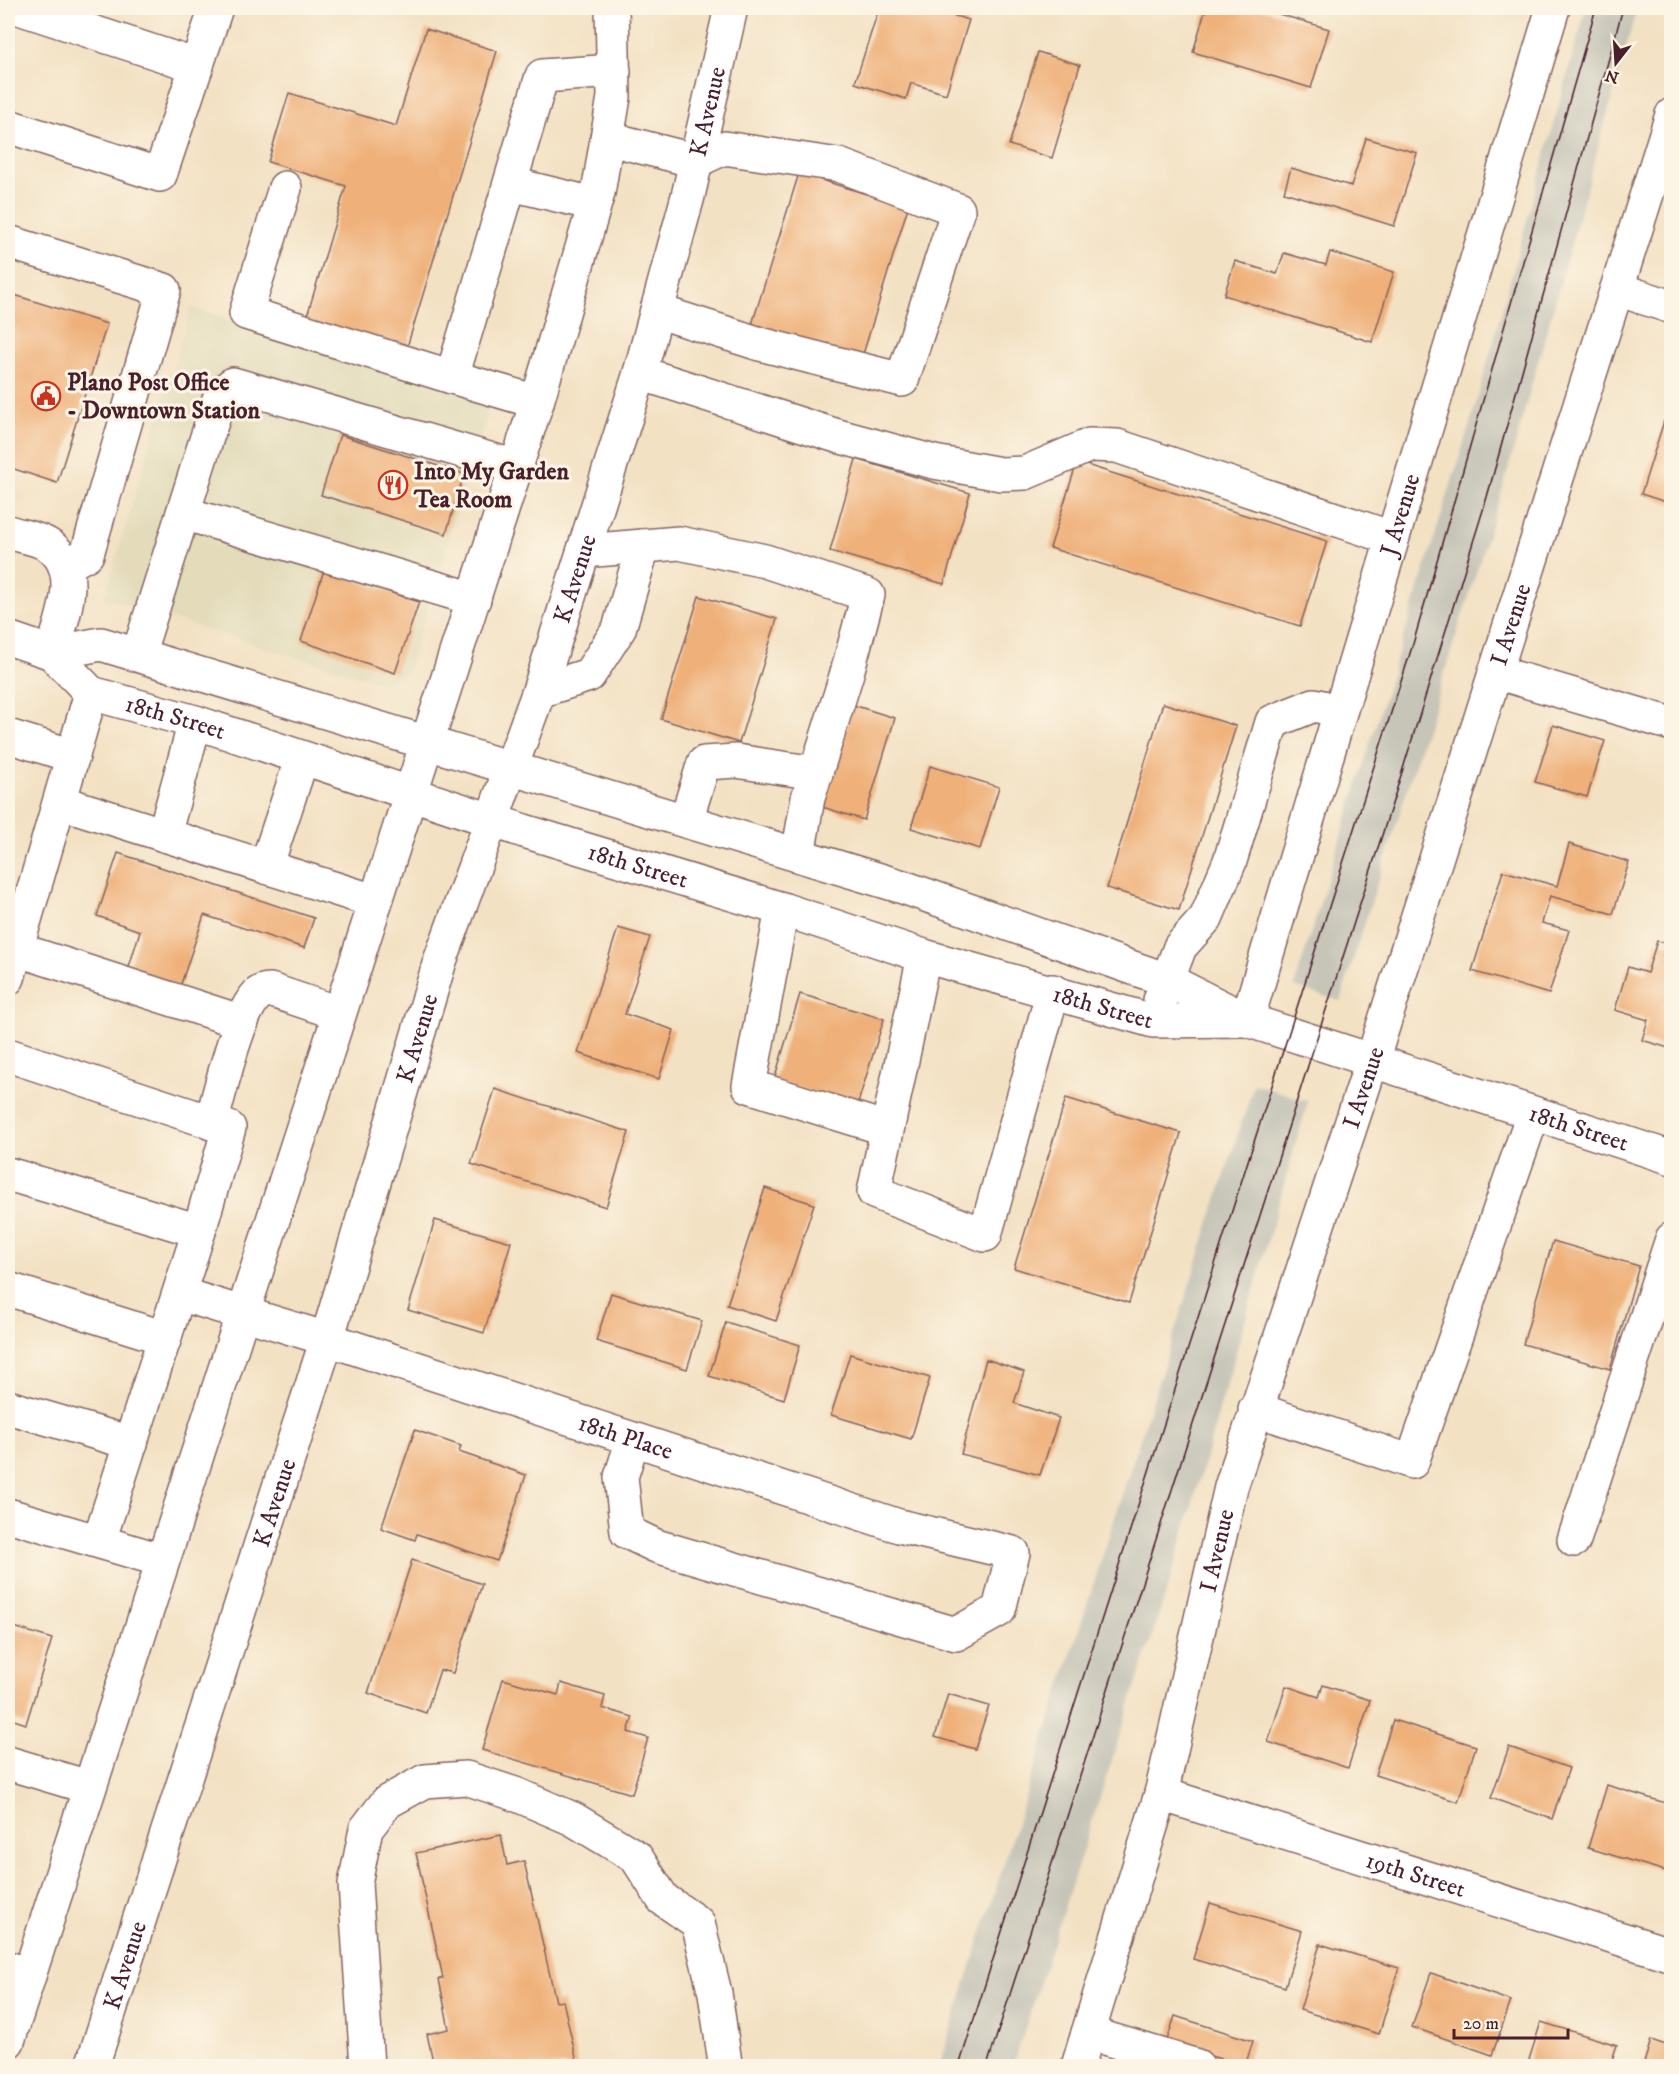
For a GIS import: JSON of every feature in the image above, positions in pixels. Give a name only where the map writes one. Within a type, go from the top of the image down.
[{"type":"street","points":[[19,8],[197,66]]},
{"type":"street","points":[[8,126],[160,175],[216,8]]},
{"type":"street","points":[[8,2041],[18,1971],[88,1787],[537,402],[594,204],[607,138],[614,97],[612,8]]},
{"type":"street","name":"K Avenue","points":[[92,2067],[327,1339],[440,961],[539,691],[640,373],[696,161],[731,8]]},
{"type":"street","name":"J Avenue","points":[[1246,1020],[1553,8]]},
{"type":"street","points":[[452,376],[542,76],[614,71]]},
{"type":"street","name":"I Avenue","points":[[1078,2067],[1161,1794],[1230,1487],[1372,1061],[1671,115]]},
{"type":"street","points":[[607,138],[696,161],[724,148],[839,165],[958,210],[902,380],[760,344],[657,311]]},
{"type":"street","points":[[511,184],[594,204]]},
{"type":"street","points":[[285,188],[246,313],[537,402]]},
{"type":"street","points":[[8,242],[164,290],[87,554],[66,566]]},
{"type":"street","points":[[1617,289],[1671,307]]},
{"type":"street","points":[[640,373],[834,435],[934,462],[1001,474],[1025,472],[1090,445],[1117,446],[1392,537]]},
{"type":"street","points":[[138,655],[220,393],[233,384],[516,467]]},
{"type":"street","points":[[183,513],[474,599]]},
{"type":"street","points":[[8,532],[48,545],[66,566],[69,593],[52,653]]},
{"type":"street","points":[[584,551],[679,543],[765,561],[868,595],[847,673],[808,798],[798,855]]},
{"type":"street","points":[[539,691],[589,675],[619,629],[643,546]]},
{"type":"street","name":"18th Street","points":[[8,638],[52,653],[91,693],[195,722],[492,820],[782,909],[924,956],[1153,1021],[1246,1020]]},
{"type":"street","name":"18th Street","points":[[52,653],[101,644],[903,887],[1167,980],[1246,1020],[1671,1158]]},
{"type":"street","points":[[1495,672],[1671,724]]},
{"type":"street","points":[[91,693],[12,963],[242,1022]]},
{"type":"street","points":[[1153,1021],[1180,947],[1206,918],[1230,861],[1272,722],[1314,705],[1340,711]]},
{"type":"street","points":[[164,835],[195,722]]},
{"type":"street","points":[[8,736],[73,756]]},
{"type":"street","points":[[266,867],[302,758]]},
{"type":"street","points":[[686,820],[704,764],[736,761],[816,772]]},
{"type":"street","points":[[60,802],[374,901]]},
{"type":"street","points":[[782,909],[749,1086],[887,1129]]},
{"type":"street","points":[[924,956],[874,1192],[985,1235],[1053,991]]},
{"type":"street","points":[[211,1123],[242,1022],[255,997],[261,991],[270,990],[338,1013]]},
{"type":"street","points":[[8,1055],[229,1128],[180,1294],[99,1542]]},
{"type":"street","points":[[1256,1409],[1413,1462],[1533,1114]]},
{"type":"street","points":[[8,1174],[199,1231]]},
{"type":"street","points":[[1574,1540],[1671,1239]]},
{"type":"street","points":[[8,1290],[165,1338]]},
{"type":"street","name":"18th Place","points":[[180,1294],[327,1339],[633,1439],[899,1526],[1013,1553],[999,1610],[956,1634],[667,1549],[627,1532],[621,1477],[633,1439]]},
{"type":"street","points":[[8,1407],[131,1443]]},
{"type":"street","points":[[8,1515],[161,1560]]},
{"type":"street","points":[[8,1763],[88,1787]]},
{"type":"street","points":[[367,2067],[355,1884],[366,1829],[387,1802],[425,1781],[466,1778],[515,1794],[573,1819],[636,1857],[663,1899],[698,1923],[715,1993],[723,2067]]},
{"type":"street","name":"19th Street","points":[[1161,1794],[1671,1955]]},
{"type":"street","points":[[1088,2033],[1197,2067]]},
{"type":"shaded area","points":[[1586,8],[1637,8],[1502,491],[1340,1001],[1294,987],[1474,411]]},
{"type":"shaded area","points":[[191,307],[492,399],[408,671],[382,683],[104,598]]},
{"type":"shaded area","points":[[1254,1084],[1308,1101],[1174,1568],[1013,2066],[939,2066]]},
{"type":"building","points":[[879,8],[927,8],[969,20],[946,94],[911,83],[906,99],[855,83]]},
{"type":"building","points":[[1206,8],[1259,8],[1329,29],[1311,88],[1193,52]]},
{"type":"building","points":[[426,29],[497,51],[404,357],[304,326],[346,186],[268,162],[289,93],[396,126]]},
{"type":"building","points":[[1038,52],[1080,65],[1052,158],[1009,145]]},
{"type":"building","points":[[1366,138],[1417,153],[1394,226],[1284,192],[1291,168],[1351,186]]},
{"type":"building","points":[[799,173],[908,207],[860,364],[750,331]]},
{"type":"building","points":[[1330,252],[1394,272],[1372,342],[1224,295],[1235,261],[1277,274],[1284,253],[1326,265]]},
{"type":"building","name":"Plano Post Office - Downtown Station","points":[[8,293],[107,324],[57,483],[8,467]]},
{"type":"building","points":[[1664,421],[1672,423],[1672,504],[1641,494]]},
{"type":"building","name":"Into My Garden Tea Room","points":[[340,435],[464,474],[446,534],[321,495]]},
{"type":"building","points":[[856,459],[970,493],[944,584],[830,551]]},
{"type":"building","points":[[1077,462],[1327,541],[1300,626],[1050,548]]},
{"type":"building","points":[[324,570],[419,602],[395,673],[301,641]]},
{"type":"building","points":[[699,596],[777,619],[739,743],[661,719]]},
{"type":"building","points":[[1163,703],[1236,726],[1179,910],[1107,888]]},
{"type":"building","points":[[853,705],[895,718],[864,820],[822,807]]},
{"type":"building","points":[[1553,725],[1605,741],[1587,797],[1535,782]]},
{"type":"building","points":[[930,766],[999,787],[980,849],[911,828]]},
{"type":"building","points":[[1569,844],[1629,862],[1613,914],[1550,896],[1542,923],[1569,930],[1549,994],[1472,971],[1503,871],[1557,886]]},
{"type":"building","points":[[118,853],[314,918],[304,948],[204,915],[180,987],[128,970],[140,931],[97,916]]},
{"type":"building","points":[[618,928],[650,937],[625,1014],[674,1030],[659,1079],[578,1053]]},
{"type":"building","points":[[1657,941],[1672,945],[1672,1049],[1642,1040],[1648,1020],[1615,1010],[1628,967],[1647,973]]},
{"type":"building","points":[[800,994],[884,1019],[857,1106],[774,1080]]},
{"type":"building","points":[[495,1089],[629,1132],[606,1207],[471,1164]]},
{"type":"building","points":[[1066,1098],[1181,1133],[1129,1303],[1014,1268]]},
{"type":"building","points":[[765,1188],[814,1204],[776,1321],[727,1305]]},
{"type":"building","points":[[435,1220],[511,1242],[484,1333],[408,1310]]},
{"type":"building","points":[[1553,1241],[1639,1266],[1610,1369],[1523,1344]]},
{"type":"building","points":[[611,1293],[702,1321],[687,1369],[596,1341]]},
{"type":"building","points":[[726,1322],[800,1345],[784,1399],[709,1376]]},
{"type":"building","points":[[850,1354],[930,1378],[911,1439],[831,1415]]},
{"type":"building","points":[[986,1359],[1024,1372],[1014,1403],[1059,1418],[1040,1475],[961,1454]]},
{"type":"building","points":[[415,1430],[461,1446],[459,1452],[526,1475],[497,1561],[417,1534],[415,1540],[381,1528]]},
{"type":"building","points":[[412,1560],[482,1584],[453,1673],[440,1670],[426,1713],[368,1693]]},
{"type":"building","points":[[8,1625],[52,1639],[26,1724],[8,1718]]},
{"type":"building","points":[[503,1679],[558,1695],[561,1683],[605,1696],[602,1708],[633,1717],[628,1732],[648,1738],[632,1794],[482,1750]]},
{"type":"building","points":[[1323,1685],[1370,1700],[1348,1768],[1268,1742],[1286,1686],[1319,1697]]},
{"type":"building","points":[[948,1694],[989,1706],[975,1749],[935,1737]]},
{"type":"building","points":[[1393,1720],[1476,1746],[1458,1802],[1375,1775]]},
{"type":"building","points":[[1509,1747],[1569,1768],[1552,1819],[1491,1798]]},
{"type":"building","points":[[1607,1785],[1672,1805],[1672,1873],[1588,1848]]},
{"type":"building","points":[[501,1835],[507,1865],[524,1861],[556,2002],[563,2001],[578,2066],[434,2066],[427,2034],[449,2029],[439,1979],[443,1978],[416,1853]]},
{"type":"building","points":[[1210,1903],[1302,1931],[1285,1987],[1193,1959]]},
{"type":"building","points":[[1320,1944],[1399,1968],[1379,2034],[1300,2010]]},
{"type":"building","points":[[1431,1973],[1511,2001],[1492,2055],[1412,2027]]},
{"type":"building","points":[[1175,2016],[1253,2041],[1245,2066],[1166,2043]]},
{"type":"building","points":[[1541,2022],[1617,2045],[1610,2066],[1527,2066]]},
{"type":"building","points":[[1651,2040],[1672,2047],[1672,2066],[1643,2066]]},
{"type":"tram line","points":[[959,2066],[1413,644],[1596,8]]},
{"type":"tram line","points":[[987,2066],[1393,801],[1487,497],[1623,8]]},
{"type":"place","name":"Plano Post Office - Downtown Station","points":[[46,396]]},
{"type":"place","name":"Into My Garden Tea Room","points":[[393,485]]}]
